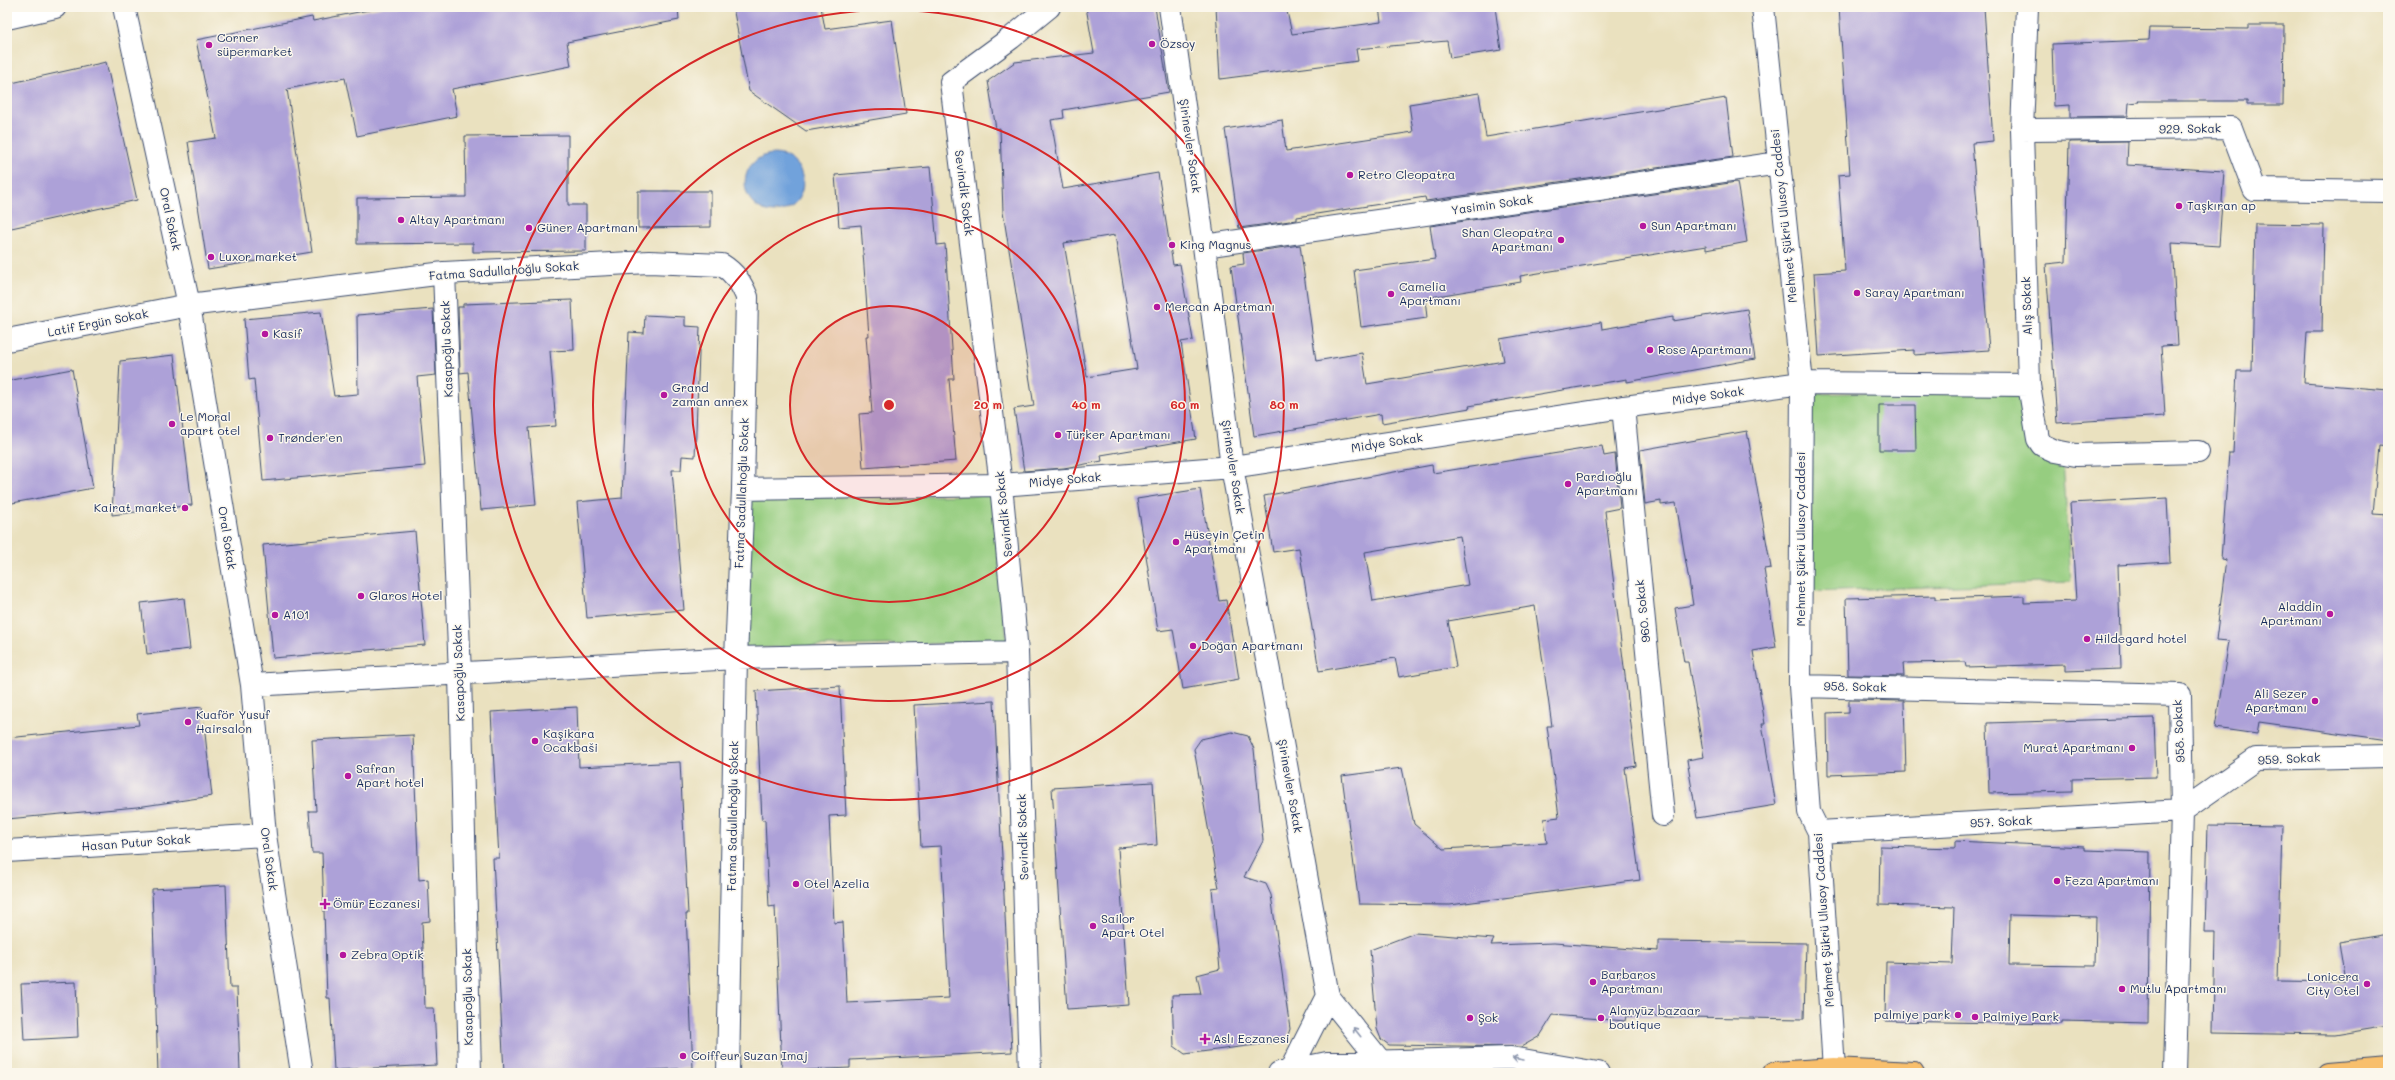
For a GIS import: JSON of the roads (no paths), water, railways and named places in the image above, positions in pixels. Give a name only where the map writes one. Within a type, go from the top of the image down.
[{"type":"main road","points":[[2330,1073],[2388,1068]]},
{"type":"main road","points":[[1774,1073],[1834,1069],[1913,1073]]},
{"type":"street","points":[[7,18],[55,7]]},
{"type":"street","name":"Oral Sokak","points":[[124,7],[189,305],[252,685],[265,835],[302,1073]]},
{"type":"street","name":"Sevindik Sokak","points":[[1030,1073],[1017,652],[1001,486],[950,82],[1011,38],[1050,7]]},
{"type":"street","name":"Şirinevler Sokak","points":[[1170,7],[1204,246],[1232,466],[1328,996],[1374,1067]]},
{"type":"street","name":"Mehmet Şükrü Ulusoy Caddesi","points":[[1764,7],[1802,383],[1800,686],[1809,812],[1820,832],[1834,1069]]},
{"type":"street","name":"Alış Sokak","points":[[2027,7],[2022,130],[2029,385],[2038,439],[2042,445],[2055,451],[2076,455],[2198,452]]},
{"type":"street","name":"929. Sokak","points":[[2022,130],[2231,128],[2254,189],[2388,191]]},
{"type":"street","name":"Yasimin Sokak","points":[[1204,246],[1779,163]]},
{"type":"street","name":"Fatma Sadullahoğlu Sokak","points":[[189,305],[444,273],[649,262],[722,264],[738,278],[747,297],[743,489],[736,658],[728,1073]]},
{"type":"street","name":"Kasapoğlu Sokak","points":[[444,273],[460,675],[470,1073]]},
{"type":"street","name":"Latif Ergün Sokak","points":[[7,340],[189,305]]},
{"type":"street","name":"Midye Sokak","points":[[743,489],[1001,486],[1232,466],[1623,407],[1802,383],[2029,385]]},
{"type":"street","name":"960. Sokak","points":[[1623,407],[1663,815]]},
{"type":"street","points":[[252,685],[460,675],[736,658],[1017,652]]},
{"type":"street","name":"958. Sokak","points":[[1800,686],[2180,695],[2182,811],[2175,1073]]},
{"type":"street","name":"959. Sokak","points":[[2182,811],[2256,759],[2388,756]]},
{"type":"street","name":"957. Sokak","points":[[1820,832],[2182,811]]},
{"type":"street","name":"Hasan Putur Sokak","points":[[7,851],[265,835]]},
{"type":"street","points":[[1284,1072],[1328,996]]},
{"type":"street","points":[[1284,1072],[1326,1063],[1374,1067],[1511,1058],[1598,1073]]},
{"type":"water","points":[[768,154],[780,154],[795,162],[803,177],[803,189],[795,204],[780,212],[768,212],[753,204],[745,189],[745,177],[753,162]]},
{"type":"place","name":"Özsoy","points":[[1152,44]]},
{"type":"place","name":"Corner süpermarket","points":[[209,45]]},
{"type":"place","name":"Retro Cleopatra","points":[[1350,175]]},
{"type":"place","name":"Taşkıran ap","points":[[2179,206]]},
{"type":"place","name":"Altay Apartmanı","points":[[401,220]]},
{"type":"place","name":"Sun Apartmanı","points":[[1643,226]]},
{"type":"place","name":"Güner Apartmanı","points":[[529,228]]},
{"type":"place","name":"Shan Cleopatra Apartmanı","points":[[1561,240]]},
{"type":"place","name":"King Magnus","points":[[1172,245]]},
{"type":"place","name":"Luxor market","points":[[211,257]]},
{"type":"place","name":"Saray Apartmanı","points":[[1857,293]]},
{"type":"place","name":"Camelia Apartmanı","points":[[1391,294]]},
{"type":"place","name":"Mercan Apartmanı","points":[[1157,307]]},
{"type":"place","name":"Kasif","points":[[265,334]]},
{"type":"place","name":"Rose Apartmanı","points":[[1650,350]]},
{"type":"place","name":"Grand zaman annex","points":[[664,395]]},
{"type":"place","name":"Le Moral apart otel","points":[[172,424]]},
{"type":"place","name":"Türker Apartmanı","points":[[1058,435]]},
{"type":"place","name":"Trønder'en","points":[[270,438]]},
{"type":"place","name":"Pardıoğlu Apartmanı","points":[[1568,484]]},
{"type":"place","name":"Kairat market","points":[[185,508]]},
{"type":"place","name":"Hüseyin Çetin Apartmanı","points":[[1176,542]]},
{"type":"place","name":"Glaros Hotel","points":[[361,596]]},
{"type":"place","name":"Aladdin Apartmanı","points":[[2330,614]]},
{"type":"place","name":"A101","points":[[275,615]]},
{"type":"place","name":"Hildegard hotel","points":[[2087,639]]},
{"type":"place","name":"Doğan Apartmanı","points":[[1193,646]]},
{"type":"place","name":"Ali Sezer Apartmanı","points":[[2315,701]]},
{"type":"place","name":"Kuaför Yusuf Hairsalon","points":[[188,722]]},
{"type":"place","name":"Kaşikara Ocakbaši","points":[[535,741]]},
{"type":"place","name":"Murat Apartmanı","points":[[2132,748]]},
{"type":"place","name":"Safran Apart hotel","points":[[348,776]]},
{"type":"place","name":"Feza Apartmanı","points":[[2057,881]]},
{"type":"place","name":"Otel Azelia","points":[[796,884]]},
{"type":"place","name":"Ömür Eczanesi","points":[[325,904]]},
{"type":"place","name":"Sailor Apart Otel","points":[[1093,926]]},
{"type":"place","name":"Zebra Optik","points":[[343,955]]},
{"type":"place","name":"Barbaros Apartmanı","points":[[1593,982]]},
{"type":"place","name":"Lonicera City Otel","points":[[2367,984]]},
{"type":"place","name":"Mutlu Apartmanı","points":[[2122,989]]},
{"type":"place","name":"palmiye park","points":[[1958,1015]]},
{"type":"place","name":"Palmiye Park","points":[[1975,1017]]},
{"type":"place","name":"Şok","points":[[1470,1018]]},
{"type":"place","name":"Alanyūz bazaar boutique","points":[[1601,1018]]},
{"type":"place","name":"Aslı Eczanesi","points":[[1205,1039]]},
{"type":"place","name":"Coiffeur Suzan Imaj","points":[[683,1056]]}]
